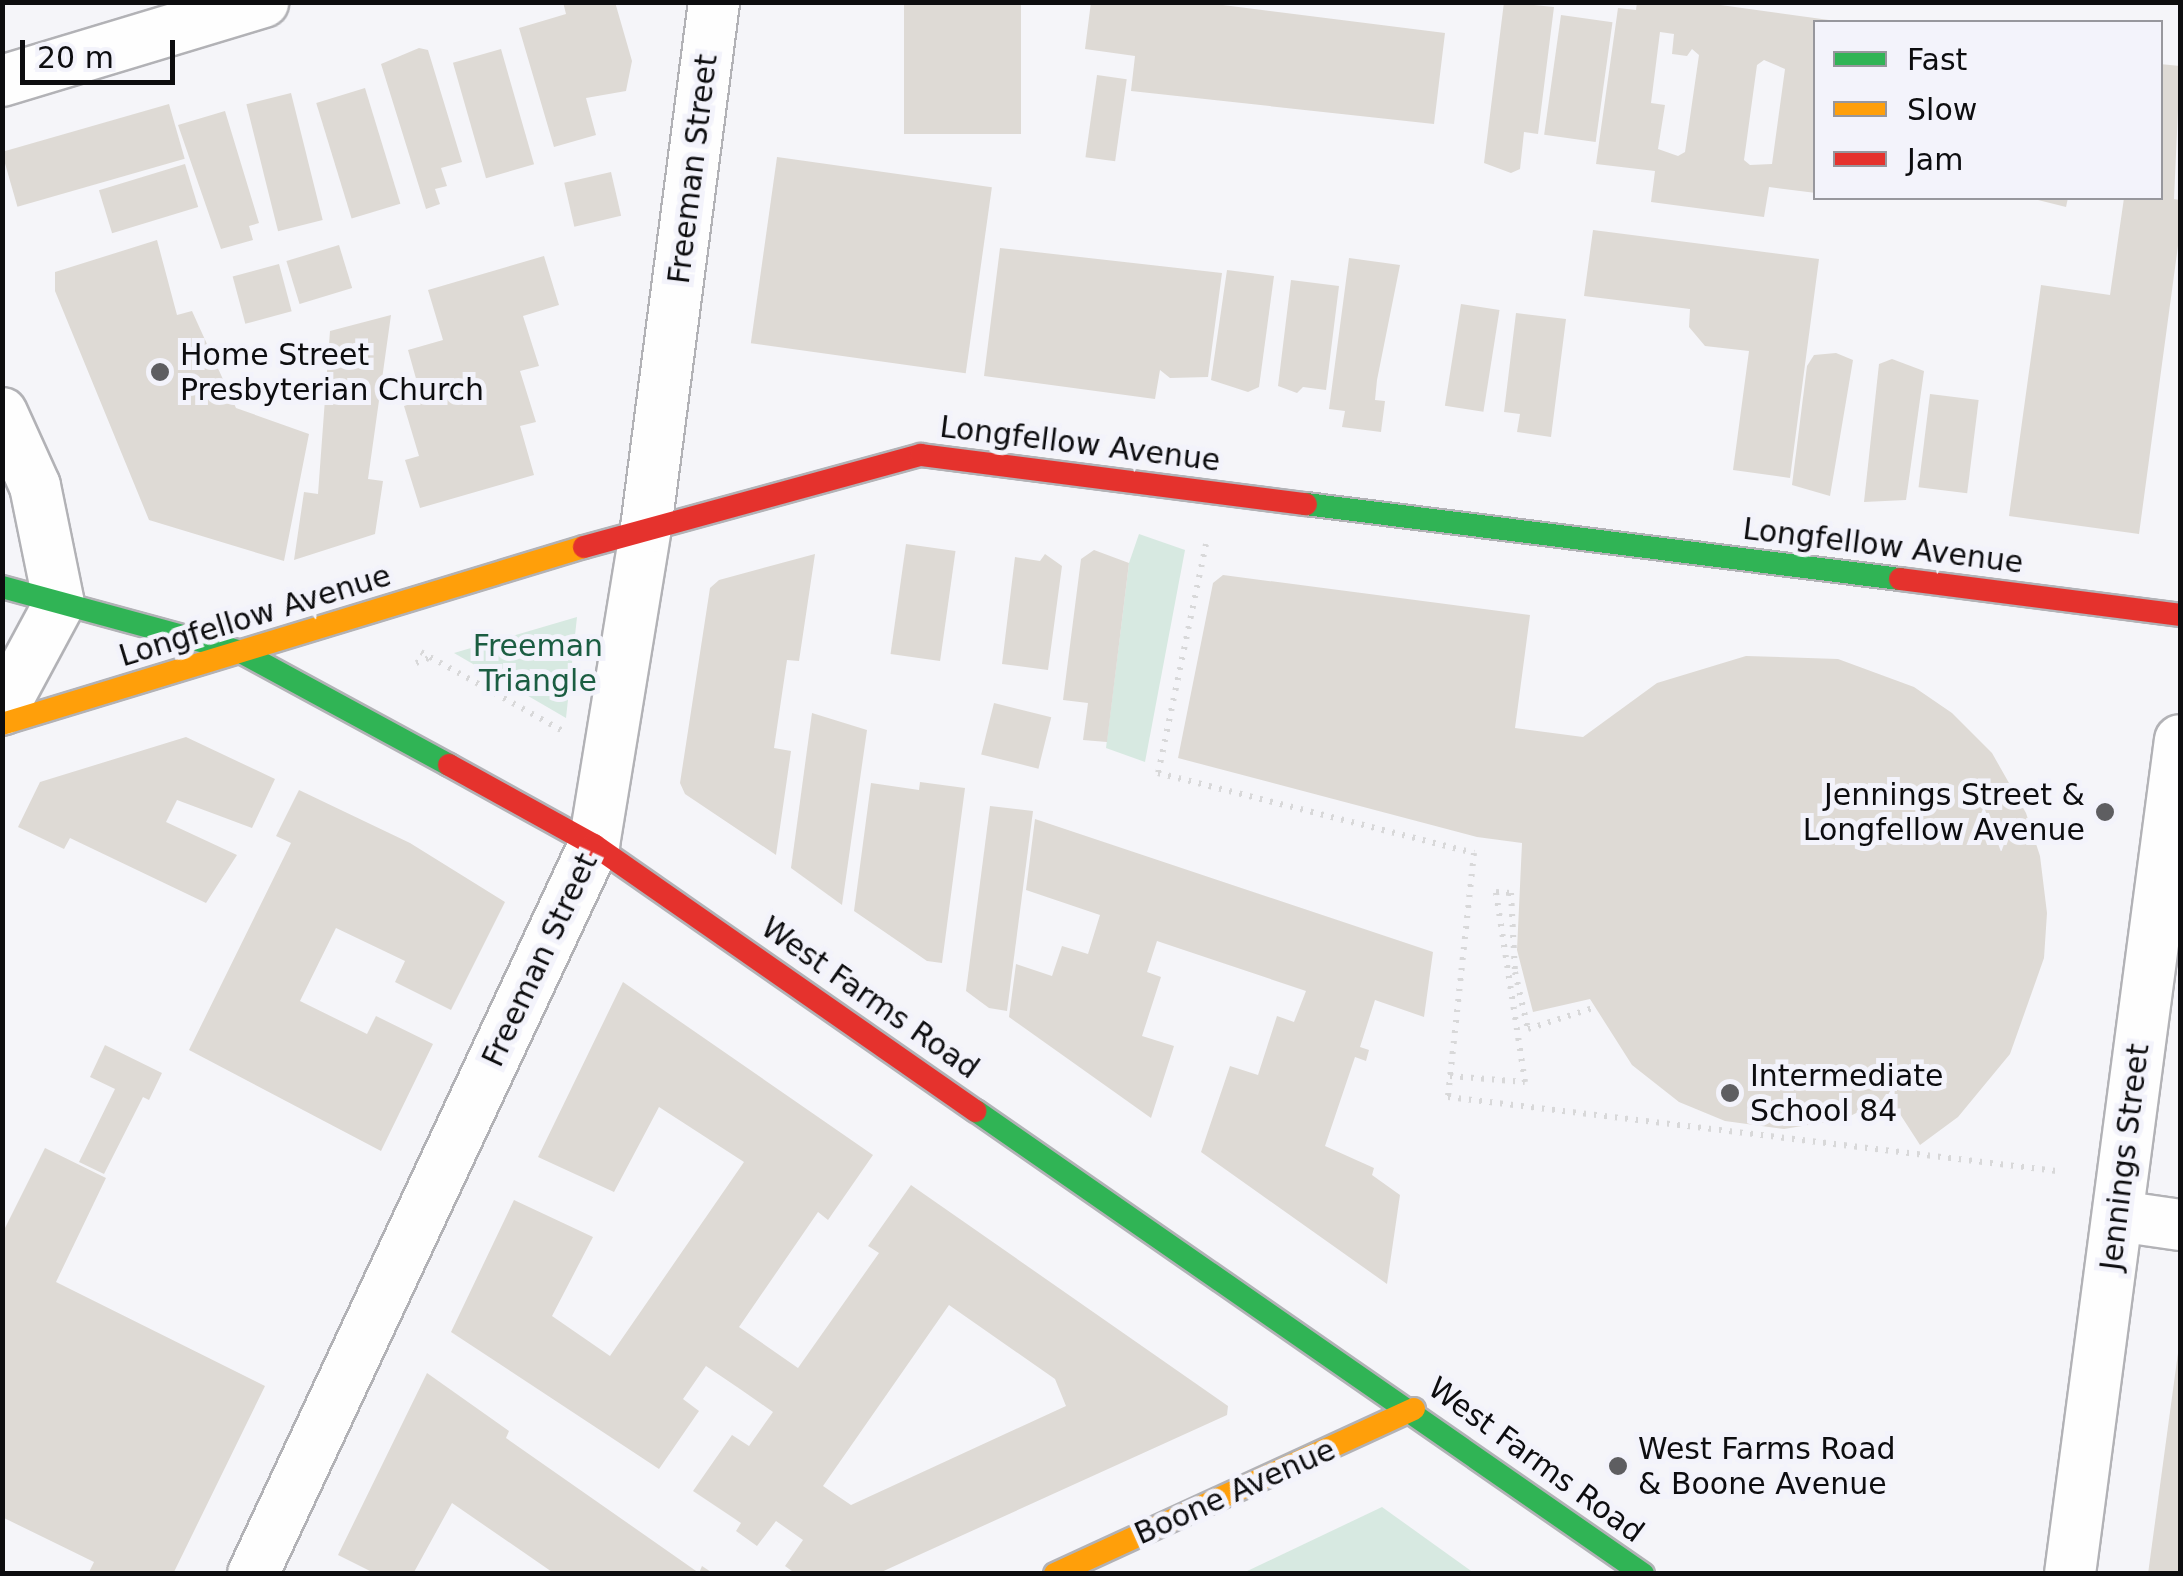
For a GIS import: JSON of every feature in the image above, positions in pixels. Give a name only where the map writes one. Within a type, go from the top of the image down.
[{"type":"street","points":[[2,81],[264,2]]},
{"type":"street","name":"Freeman Street","points":[[253,1574],[594,845],[646,528],[714,2]]},
{"type":"street","points":[[2,412],[35,486],[59,604],[2,710]]},
{"type":"street","name":"Longfellow Avenue","points":[[2,724],[646,528],[921,454],[2180,614]]},
{"type":"street","name":"West Farms Road","points":[[2,587],[241,652],[594,845],[1414,1410],[1643,1574]]},
{"type":"street","name":"Jennings Street","points":[[2070,1574],[2180,740]]},
{"type":"street","points":[[2118,1216],[2180,1225]]},
{"type":"street","name":"Boone Avenue","points":[[1056,1574],[1414,1410]]},
{"type":"path","points":[[1208,538],[1158,773],[1474,854],[1448,1097],[2057,1170]]},
{"type":"path","points":[[415,650],[575,738]]},
{"type":"path","points":[[416,663],[430,658]]},
{"type":"path","points":[[1450,1076],[1525,1082],[1496,892],[1511,892],[1515,972],[1528,1029],[1594,1008]]},
{"type":"green space","points":[[1139,534],[1185,550],[1145,762],[1106,748],[1129,563]]},
{"type":"green space","name":"Freeman Triangle","points":[[577,617],[566,718],[454,653]]},
{"type":"green space","points":[[1382,1507],[1474,1573],[1243,1573]]},
{"type":"building","points":[[563,2],[615,2],[632,61],[626,91],[586,98],[596,135],[554,147],[519,28],[566,14]]},
{"type":"building","points":[[904,2],[1021,2],[1021,134],[904,134]]},
{"type":"building","points":[[1091,2],[1199,2],[1445,33],[1434,124],[1131,91],[1135,56],[1085,49]]},
{"type":"building","points":[[1504,2],[1554,7],[1538,134],[1524,132],[1520,169],[1511,173],[1484,163]]},
{"type":"building","points":[[1637,2],[1699,2],[1829,20],[1813,20],[1813,193],[1769,187],[1764,217],[1651,202],[1655,171],[1596,164],[1618,8],[1636,10]],"holes":[[[1660,32],[1674,34],[1672,54],[1687,56],[1692,49],[1699,55],[1685,152],[1678,156],[1658,149],[1665,105],[1651,103]],[[1764,60],[1785,69],[1772,164],[1750,165],[1744,160],[1757,65]]]},
{"type":"building","points":[[1561,15],[1612,22],[1596,142],[1544,135]]},
{"type":"building","points":[[419,48],[428,50],[462,162],[441,168],[447,186],[435,189],[440,204],[426,209],[381,64]]},
{"type":"building","points":[[501,49],[534,164],[486,178],[453,63]]},
{"type":"building","points":[[2163,64],[2180,66],[2174,199],[2180,200],[2180,231],[2139,534],[2009,516],[2041,285],[2110,295],[2124,200],[2163,200]]},
{"type":"building","points":[[1097,75],[1127,79],[1115,161],[1085,157]]},
{"type":"building","points":[[365,88],[400,204],[352,219],[316,103]]},
{"type":"building","points":[[291,93],[323,220],[278,231],[246,104]]},
{"type":"building","points":[[169,104],[185,159],[17,207],[2,152]]},
{"type":"building","points":[[225,111],[259,223],[249,226],[253,240],[221,249],[178,125]]},
{"type":"building","points":[[777,157],[992,187],[966,373],[751,343]]},
{"type":"building","points":[[185,164],[198,207],[112,233],[99,190]]},
{"type":"building","points":[[611,172],[621,216],[574,227],[564,183]]},
{"type":"building","points":[[2038,200],[2068,200],[2066,207]]},
{"type":"building","points":[[1593,230],[1819,259],[1790,478],[1733,470],[1749,351],[1705,346],[1689,327],[1690,309],[1584,296]]},
{"type":"building","points":[[157,240],[177,315],[192,311],[236,408],[309,434],[284,561],[149,520],[55,291],[55,272]]},
{"type":"building","points":[[339,245],[352,288],[300,304],[286,261]]},
{"type":"building","points":[[1000,248],[1222,273],[1208,377],[1170,378],[1160,370],[1155,399],[984,376]]},
{"type":"building","points":[[544,256],[559,305],[523,316],[539,366],[520,371],[536,422],[520,426],[534,475],[420,508],[405,460],[419,456],[404,406],[422,400],[408,350],[443,340],[428,290]]},
{"type":"building","points":[[1349,258],[1400,265],[1377,380],[1375,400],[1385,401],[1381,432],[1342,427],[1345,411],[1329,409]]},
{"type":"building","points":[[279,264],[292,311],[245,324],[233,276]]},
{"type":"building","points":[[1227,270],[1274,276],[1259,387],[1248,392],[1211,380]]},
{"type":"building","points":[[1291,280],[1339,286],[1326,390],[1303,387],[1297,393],[1278,386]]},
{"type":"building","points":[[1461,304],[1500,310],[1483,412],[1445,406]]},
{"type":"building","points":[[1516,313],[1566,319],[1551,437],[1517,432],[1520,414],[1504,412]]},
{"type":"building","points":[[391,315],[368,479],[383,481],[375,534],[294,560],[304,492],[318,494],[330,331]]},
{"type":"building","points":[[1836,353],[1853,360],[1830,496],[1792,485],[1807,366],[1814,355]]},
{"type":"building","points":[[1892,359],[1924,371],[1906,500],[1864,502],[1879,364]]},
{"type":"building","points":[[1930,394],[1979,400],[1967,493],[1919,487]]},
{"type":"building","points":[[906,544],[956,551],[940,661],[891,654]]},
{"type":"building","points":[[1094,550],[1129,563],[1107,742],[1083,740],[1088,703],[1063,700],[1081,559]]},
{"type":"building","points":[[815,554],[799,661],[787,660],[774,748],[791,751],[776,855],[685,794],[680,783],[710,588],[719,580]]},
{"type":"building","points":[[1045,554],[1062,566],[1048,670],[1002,664],[1015,557],[1040,561]]},
{"type":"building","points":[[1223,575],[1530,615],[1515,728],[1583,737],[1657,683],[1746,656],[1838,659],[1914,687],[1952,713],[1992,753],[2026,813],[2040,856],[2047,913],[2044,958],[2010,1054],[1958,1117],[1920,1145],[1889,1097],[1844,1119],[1784,1129],[1725,1121],[1679,1102],[1632,1065],[1590,999],[1533,1012],[1517,950],[1522,843],[1477,837],[1178,758],[1213,583]]},
{"type":"building","points":[[994,703],[1051,717],[1038,769],[981,754]]},
{"type":"building","points":[[812,713],[867,730],[842,905],[791,868]]},
{"type":"building","points":[[186,737],[275,779],[252,828],[177,800],[166,822],[237,855],[206,903],[70,838],[64,849],[18,827],[40,782]]},
{"type":"building","points":[[920,782],[965,788],[942,963],[927,961],[854,911],[871,783],[919,790]]},
{"type":"building","points":[[299,790],[410,843],[505,902],[451,1010],[395,982],[405,961],[336,928],[300,1001],[367,1034],[376,1016],[433,1044],[381,1151],[189,1050],[291,843],[276,836]]},
{"type":"building","points":[[990,806],[1033,811],[1007,1011],[989,1008],[966,991]]},
{"type":"building","points":[[1035,819],[1433,952],[1424,1017],[1375,1000],[1360,1047],[1369,1050],[1366,1061],[1355,1057],[1325,1146],[1374,1168],[1372,1175],[1400,1195],[1387,1284],[1201,1152],[1230,1066],[1258,1075],[1277,1016],[1294,1022],[1306,991],[1157,941],[1147,972],[1161,977],[1142,1036],[1174,1046],[1151,1118],[1009,1017],[1016,964],[1052,976],[1062,946],[1088,954],[1100,915],[1026,890]]},
{"type":"building","points":[[623,982],[873,1155],[828,1220],[818,1212],[739,1327],[798,1368],[879,1253],[868,1246],[911,1185],[1228,1406],[1227,1415],[877,1574],[796,1574],[785,1566],[803,1540],[776,1521],[757,1546],[736,1531],[741,1523],[693,1491],[732,1435],[749,1446],[773,1412],[706,1366],[683,1399],[699,1411],[659,1469],[451,1332],[514,1200],[593,1237],[552,1316],[610,1356],[744,1162],[659,1107],[614,1192],[538,1157]],"holes":[[[949,1305],[1055,1379],[1066,1406],[851,1505],[823,1486]]]},
{"type":"building","points":[[105,1045],[162,1073],[149,1100],[143,1097],[104,1174],[79,1162],[115,1089],[90,1077]]},
{"type":"building","points":[[45,1148],[106,1178],[56,1282],[265,1386],[173,1574],[88,1574],[94,1562],[2,1517],[2,1234]]},
{"type":"building","points":[[2178,1353],[2180,1574],[2148,1574]]},
{"type":"building","points":[[427,1373],[509,1431],[506,1438],[699,1573],[702,1566],[714,1574],[555,1574],[452,1503],[413,1574],[376,1574],[338,1555]]},
{"type":"traffic: fast","points":[[1306,504],[1900,579]]},
{"type":"traffic: fast","points":[[2,587],[241,652],[449,765]]},
{"type":"traffic: fast","points":[[976,1111],[1643,1574]]},
{"type":"traffic: slow","points":[[2,724],[584,547]]},
{"type":"traffic: slow","points":[[1055,1574],[1414,1409]]},
{"type":"traffic: jam","points":[[584,547],[921,455],[1306,504]]},
{"type":"traffic: jam","points":[[1900,579],[2180,615]]},
{"type":"traffic: jam","points":[[449,765],[594,845],[976,1111]]},
{"type":"place","name":"Home Street Presbyterian Church","points":[[160,372]]},
{"type":"place","name":"Jennings Street & Longfellow Avenue","points":[[2105,812]]},
{"type":"place","name":"Intermediate School 84","points":[[1730,1093]]},
{"type":"place","name":"West Farms Road & Boone Avenue","points":[[1618,1466]]}]
